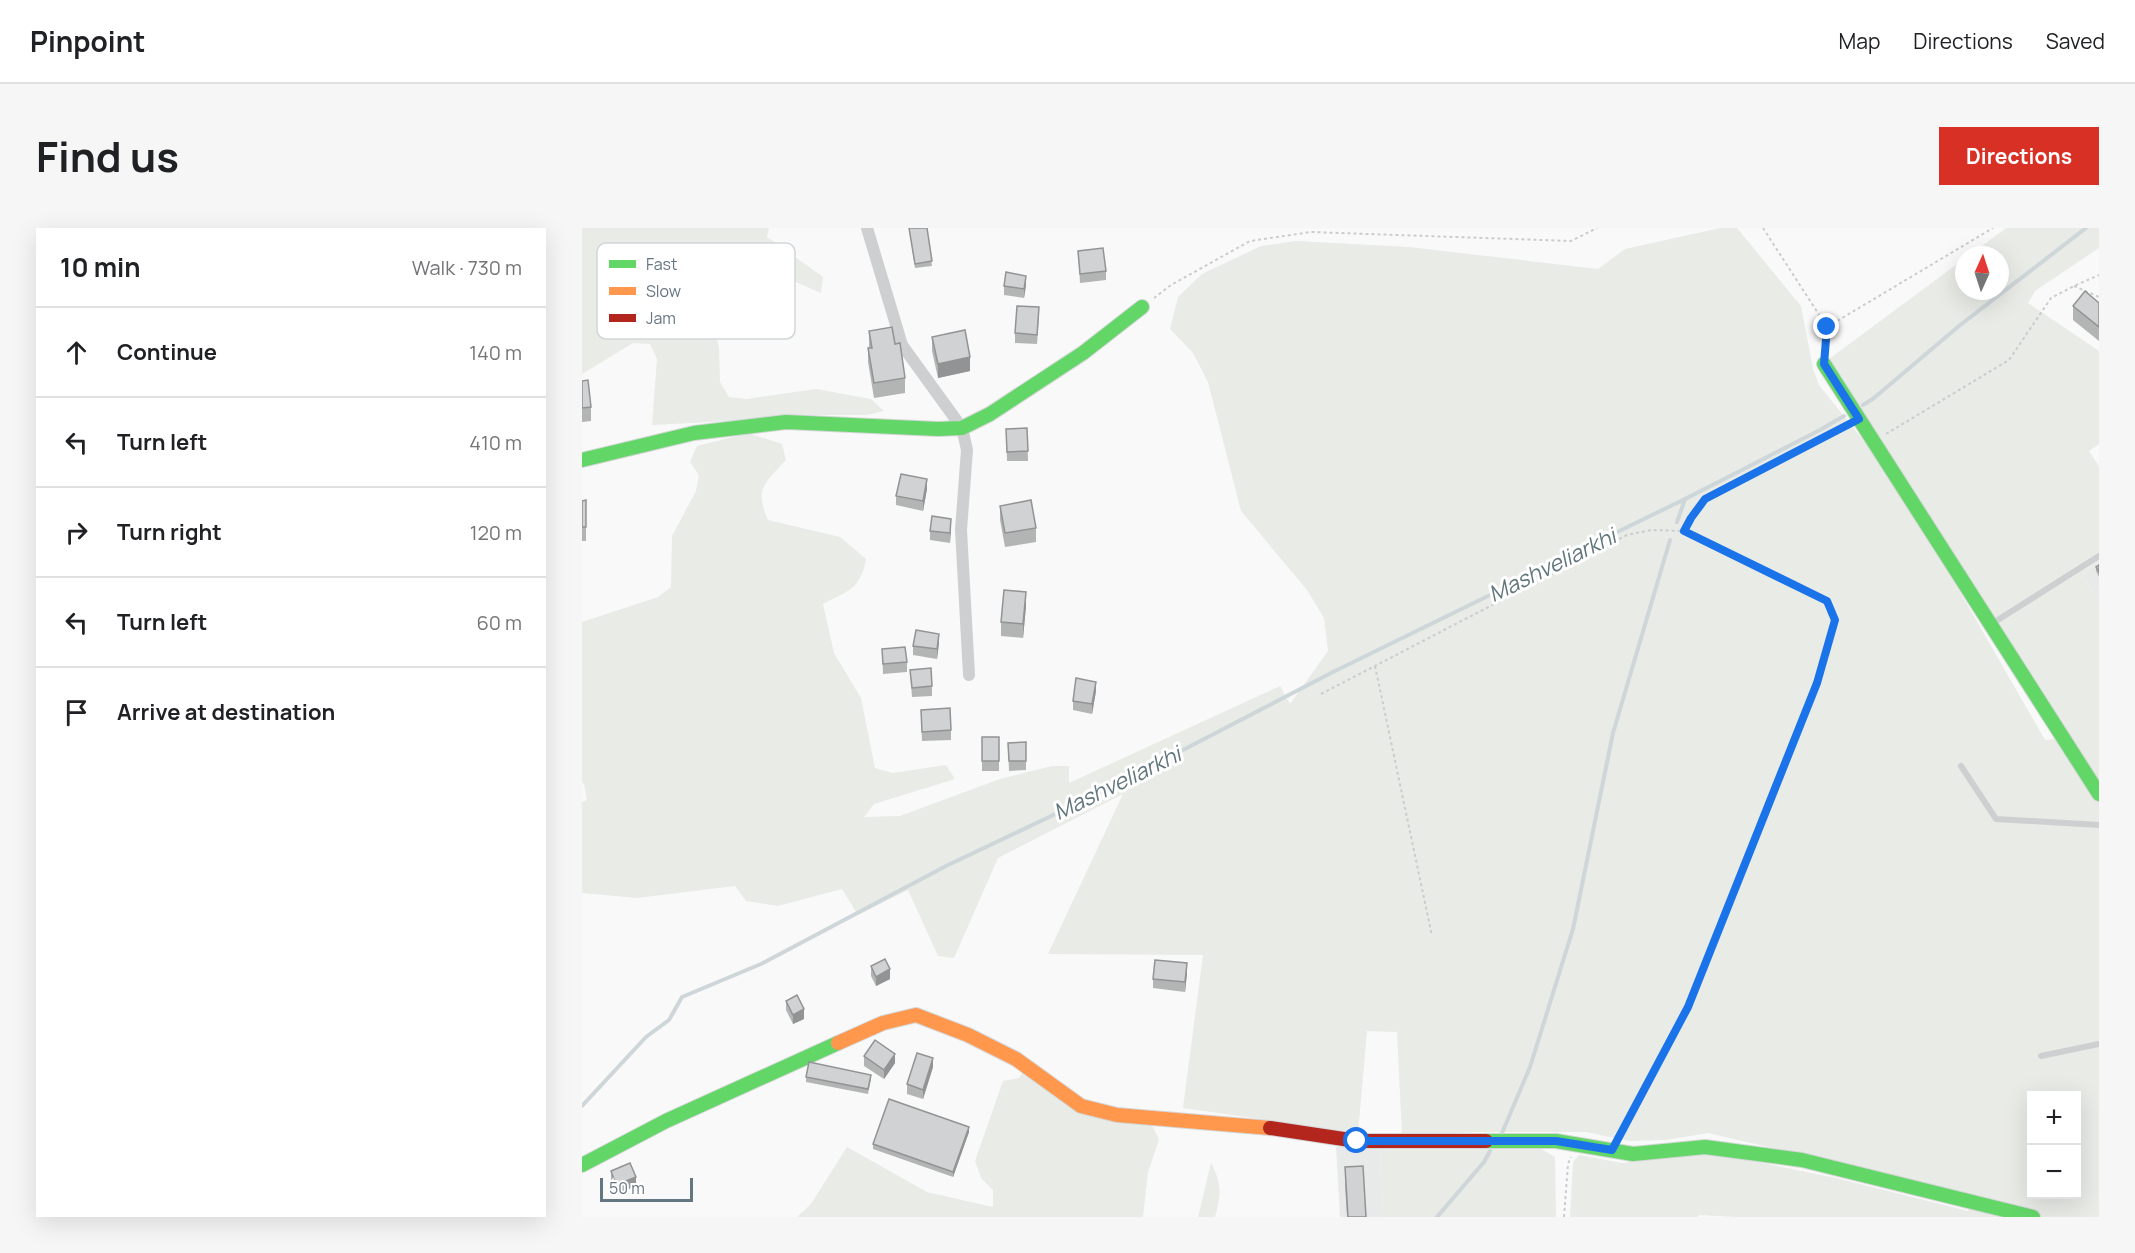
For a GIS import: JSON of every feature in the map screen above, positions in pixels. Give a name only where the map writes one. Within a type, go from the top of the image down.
[{"type":"street","points":[[867,228],[902,345],[962,428],[967,450],[961,530],[969,675]]},
{"type":"street","points":[[582,460],[694,432],[786,422],[938,429],[962,428],[990,414],[1083,353],[1142,307]]},
{"type":"street","points":[[1824,364],[2099,794]]},
{"type":"street","points":[[582,1165],[666,1121],[884,1023],[916,1015],[968,1035],[1016,1059],[1081,1106],[1117,1115],[1249,1125],[1357,1141],[1556,1141],[1633,1154],[1705,1147],[1792,1158],[2033,1217]]},
{"type":"lane","points":[[1990,625],[2099,556]]},
{"type":"lane","points":[[1961,766],[1996,819],[2099,825]]},
{"type":"lane","points":[[2042,1056],[2099,1044]]},
{"type":"path","points":[[1142,307],[1172,285],[1250,241],[1311,232],[1571,241],[1597,228]]},
{"type":"path","points":[[1763,228],[1827,327],[1824,364]]},
{"type":"path","points":[[1827,327],[1993,228]]},
{"type":"path","points":[[1873,441],[2010,360],[2051,298],[2099,275]]},
{"type":"path","points":[[2074,285],[2099,297]]},
{"type":"path","points":[[1684,531],[1705,499],[1859,419]]},
{"type":"path","points":[[1321,694],[1627,535],[1651,530],[1684,531],[1827,601],[1835,620],[1817,683],[1688,1007],[1612,1150]]},
{"type":"path","points":[[1375,666],[1432,936]]},
{"type":"path","points":[[1564,1217],[1568,1164],[1575,1144]]},
{"type":"shaded area","points":[[582,228],[769,228],[767,237],[775,243],[597,243],[597,339],[717,339],[720,382],[729,397],[747,399],[816,389],[871,399],[884,411],[867,415],[785,415],[750,420],[652,425],[657,359],[650,344],[633,343],[582,374]]},
{"type":"shaded area","points":[[1720,228],[1737,228],[1801,306],[1813,369],[1819,385],[1867,445],[1960,592],[2045,740],[2068,738],[1829,359],[1955,266],[1955,300],[2009,300],[2009,246],[1982,246],[2006,228],[2099,228],[2099,248],[2035,291],[2028,303],[2099,351],[2099,444],[2089,451],[2099,466],[2099,564],[2082,575],[2099,601],[2099,1217],[1736,1217],[1699,1215],[1698,1217],[1570,1217],[1573,1162],[1579,1155],[1622,1163],[1697,1154],[1743,1159],[1836,1178],[1968,1211],[1974,1195],[1708,1133],[1666,1140],[1629,1141],[1586,1132],[1402,1135],[1397,1032],[1367,1031],[1358,1133],[1183,1108],[1203,955],[1048,954],[1123,794],[998,858],[954,958],[938,956],[908,890],[858,915],[842,889],[778,906],[746,901],[735,886],[637,898],[582,893],[582,802],[587,800],[582,783],[582,622],[658,597],[671,587],[672,536],[696,491],[699,475],[690,462],[697,446],[748,433],[782,444],[786,460],[767,481],[762,493],[768,520],[840,537],[866,559],[857,583],[846,592],[823,604],[834,653],[861,698],[875,768],[893,773],[946,765],[955,779],[874,804],[864,817],[900,816],[1000,779],[1052,766],[1069,766],[1069,783],[1280,686],[1290,704],[1328,651],[1324,618],[1307,590],[1241,511],[1208,382],[1193,353],[1170,329],[1178,297],[1202,274],[1261,246],[1296,241],[1409,247],[1598,269],[1625,249]]},
{"type":"shaded area","points":[[795,257],[823,277],[821,293],[795,281]]},
{"type":"shaded area","points":[[2099,564],[2099,601],[2082,575]]},
{"type":"shaded area","points":[[1023,1072],[1078,1111],[1152,1125],[1159,1140],[1148,1172],[1143,1217],[797,1217],[811,1204],[847,1147],[927,1192],[993,1207],[993,1190],[981,1178],[975,1161],[1003,1081],[1019,1078]]},
{"type":"shaded area","points":[[1336,1147],[1380,1147],[1382,1217],[1340,1217]]},
{"type":"shaded area","points":[[1380,1147],[1538,1147],[1555,1157],[1556,1217],[1382,1217]]},
{"type":"shaded area","points":[[1211,1163],[1219,1183],[1217,1209],[1215,1217],[1198,1217]]},
{"type":"building","points":[[909,228],[927,228],[932,261],[915,264]]},
{"type":"building","points":[[1103,248],[1106,271],[1080,274],[1078,251]]},
{"type":"building","points":[[1006,272],[1026,276],[1024,289],[1004,286]]},
{"type":"building","points":[[2085,291],[2099,303],[2099,327],[2073,306]]},
{"type":"building","points":[[1017,306],[1039,307],[1037,335],[1015,333]]},
{"type":"building","points":[[892,327],[895,344],[900,343],[905,378],[874,383],[868,348],[872,348],[869,331]]},
{"type":"building","points":[[965,330],[970,357],[938,364],[932,337]]},
{"type":"building","points":[[588,380],[591,407],[582,408],[582,381]]},
{"type":"building","points":[[1027,428],[1028,451],[1007,452],[1006,429]]},
{"type":"building","points":[[901,474],[927,479],[923,501],[896,496]]},
{"type":"building","points":[[586,500],[586,527],[582,527],[582,501]]},
{"type":"building","points":[[1031,500],[1036,528],[1005,533],[1000,506]]},
{"type":"building","points":[[932,516],[951,519],[950,533],[930,531]]},
{"type":"building","points":[[1004,590],[1026,592],[1023,624],[1001,622]]},
{"type":"building","points":[[916,630],[939,634],[937,649],[913,646]]},
{"type":"building","points":[[905,647],[907,662],[883,664],[882,649]]},
{"type":"building","points":[[931,668],[932,686],[912,688],[910,670]]},
{"type":"building","points":[[1076,678],[1096,682],[1092,704],[1073,701]]},
{"type":"building","points":[[950,708],[951,730],[922,732],[921,710]]},
{"type":"building","points":[[982,737],[999,737],[999,761],[982,761]]},
{"type":"building","points":[[1026,742],[1026,761],[1009,761],[1008,743]]},
{"type":"building","points":[[885,959],[890,969],[876,977],[871,966]]},
{"type":"building","points":[[1155,960],[1187,963],[1185,982],[1153,979]]},
{"type":"building","points":[[797,995],[804,1009],[793,1015],[786,1001]]},
{"type":"building","points":[[875,1040],[895,1054],[884,1070],[864,1056]]},
{"type":"building","points":[[917,1053],[933,1058],[923,1090],[907,1084]]},
{"type":"building","points":[[809,1062],[871,1075],[868,1089],[806,1077]]},
{"type":"building","points":[[889,1099],[969,1127],[953,1172],[873,1144]]},
{"type":"building","points":[[630,1163],[636,1177],[616,1185],[611,1171]]},
{"type":"building","points":[[1363,1166],[1366,1217],[1348,1217],[1345,1167]]},
{"type":"waterway","name":"Mashveliarkhi","points":[[1863,405],[1959,326],[2086,228]]},
{"type":"waterway","name":"Mashveliarkhi","points":[[1677,522],[1685,499],[1844,416]]},
{"type":"waterway","name":"Mashveliarkhi","points":[[582,1106],[646,1037],[669,1020],[682,997],[761,964],[946,866],[1106,790],[1335,671],[1488,596],[1548,570],[1603,539],[1685,499]]},
{"type":"waterway","points":[[1502,1133],[1530,1067],[1573,929],[1613,733],[1670,540]]},
{"type":"waterway","points":[[1437,1217],[1484,1162],[1490,1151]]},
{"type":"traffic: fast","points":[[582,460],[694,433],[786,422],[938,429],[962,428],[990,414],[1083,353],[1142,307]]},
{"type":"traffic: fast","points":[[1824,364],[2099,794]]},
{"type":"traffic: fast","points":[[582,1165],[666,1121],[838,1043]]},
{"type":"traffic: fast","points":[[1486,1141],[1556,1141],[1633,1154],[1705,1147],[1802,1160],[2033,1217]]},
{"type":"traffic: slow","points":[[838,1043],[883,1023],[916,1015],[968,1035],[1016,1059],[1081,1106],[1117,1115],[1270,1128]]},
{"type":"traffic: jam","points":[[1270,1128],[1357,1141],[1486,1141]]},
{"type":"route","points":[[1357,1141],[1556,1141],[1612,1150],[1688,1007],[1817,683],[1835,620],[1827,601],[1684,531],[1705,499],[1859,419],[1824,364],[1827,327]]}]
